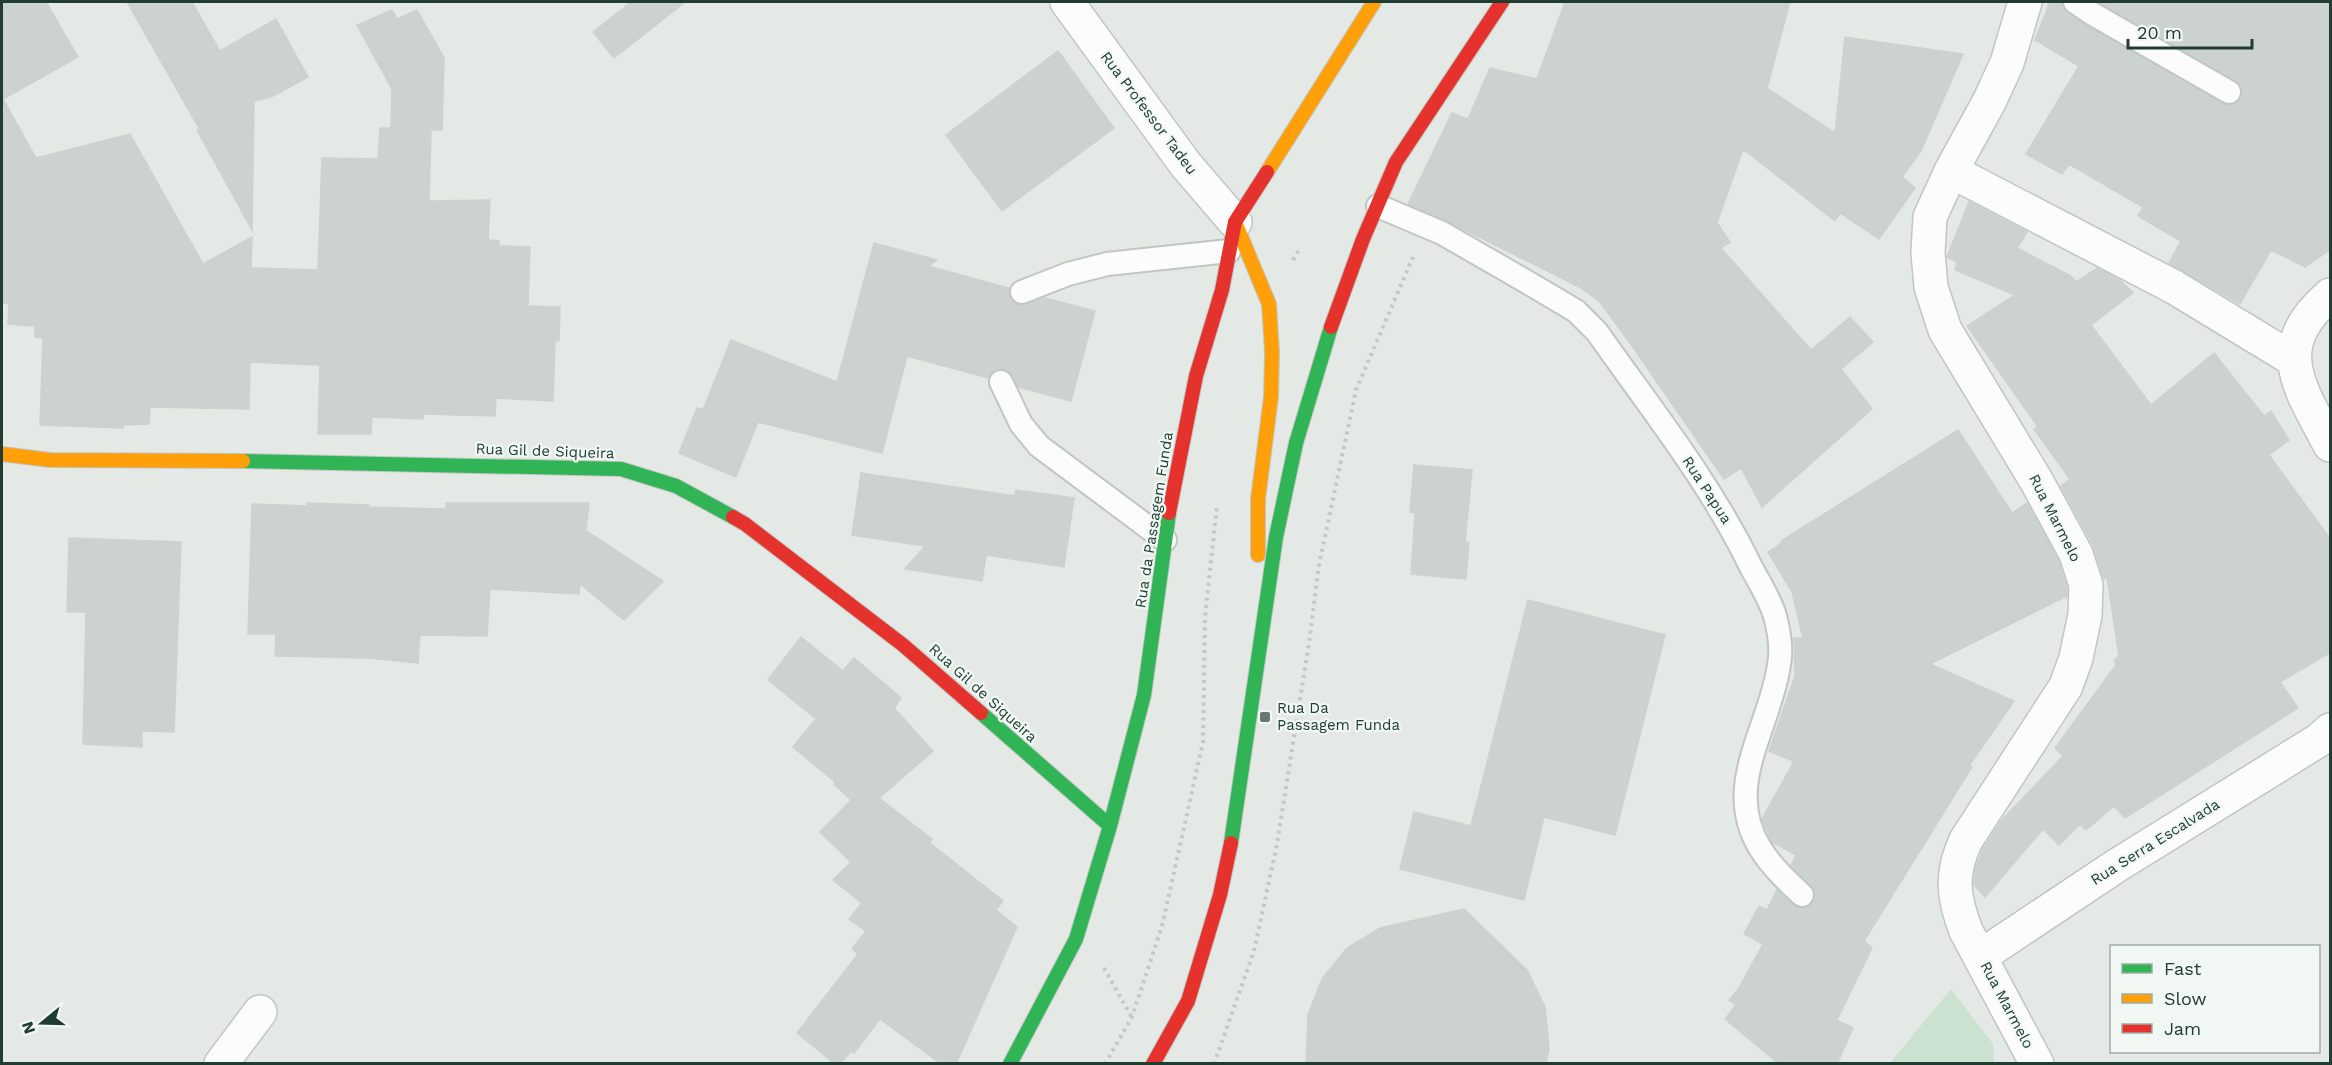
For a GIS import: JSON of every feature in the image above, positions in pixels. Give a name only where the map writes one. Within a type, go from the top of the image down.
[{"type":"main road","name":"Rua da Passagem Funda","points":[[1010,1064],[1076,939],[1110,826],[1144,695],[1165,540],[1196,376],[1222,290],[1232,237],[1374,2]]},
{"type":"main road","points":[[1153,1064],[1188,1001],[1220,895],[1235,821],[1276,537],[1296,443],[1331,328],[1363,239],[1396,162],[1502,2]]},
{"type":"main road","points":[[1232,237],[1262,286],[1269,304],[1272,352],[1271,397],[1258,499],[1258,553],[1267,610]]},
{"type":"main road","name":"Rua Gil de Siqueira","points":[[2,454],[50,460],[264,461],[621,470],[676,486],[745,524],[903,645],[1110,826]]},
{"type":"street","name":"Rua Professor Tadeu","points":[[1067,2],[1186,165],[1232,237]]},
{"type":"street","name":"Rua Marmelo","points":[[2025,2],[2007,63],[1930,217],[1928,254],[1931,287],[1945,330],[2037,482],[2076,554],[2086,585],[2085,615],[2076,658],[2066,686],[1965,840],[1956,860],[1955,886],[1958,909],[1966,931],[2037,1064]]},
{"type":"street","points":[[1951,171],[2174,287],[2294,360]]},
{"type":"street","points":[[2331,295],[2306,320],[2298,334],[2294,360],[2308,403],[2331,445]]},
{"type":"street","name":"Rua Serra Escalvada","points":[[1981,956],[2116,866],[2319,740],[2331,730]]},
{"type":"street","points":[[221,1064],[260,1012]]},
{"type":"lane","points":[[2075,2],[2091,14],[2229,92]]},
{"type":"lane","name":"Rua Papua","points":[[1378,206],[1427,227],[1576,311],[1597,332],[1714,496],[1734,530],[1774,613],[1779,635],[1780,663],[1776,686],[1746,776],[1744,795],[1749,824],[1760,848],[1780,874],[1802,895]]},
{"type":"lane","points":[[1022,292],[1068,274],[1232,237]]},
{"type":"lane","points":[[1001,382],[1021,424],[1039,446],[1165,540]]},
{"type":"path","points":[[1214,1064],[1254,951],[1277,844],[1319,565],[1356,390],[1427,227]]},
{"type":"path","points":[[1262,286],[1285,273],[1300,249]]},
{"type":"path","points":[[1104,1064],[1132,1017],[1162,926],[1203,742],[1204,617],[1218,496]]},
{"type":"path","points":[[1076,939],[1095,952],[1132,1017]]},
{"type":"green space","points":[[1951,989],[1993,1044],[1994,1063],[1890,1063]]},
{"type":"building","points":[[2,2],[46,2],[78,57],[3,99],[36,158],[130,134],[203,264],[252,237],[251,268],[318,270],[322,158],[378,159],[380,128],[391,128],[392,89],[357,25],[392,10],[397,19],[417,10],[444,58],[442,130],[431,130],[429,201],[490,200],[488,240],[499,241],[499,246],[530,247],[528,306],[560,307],[559,341],[555,341],[553,401],[496,398],[495,416],[423,414],[423,419],[372,417],[371,434],[318,434],[320,365],[250,362],[249,409],[150,407],[149,424],[123,425],[123,428],[40,425],[43,338],[35,337],[35,326],[8,324],[9,304],[2,303]]},
{"type":"building","points":[[127,2],[192,2],[220,51],[276,19],[308,77],[271,97],[254,101],[252,230],[197,130],[200,130]]},
{"type":"building","points":[[631,2],[685,2],[614,58],[593,32]]},
{"type":"building","points":[[1565,2],[1790,2],[1767,88],[1835,133],[1845,37],[1963,54],[1921,151],[1902,177],[1915,188],[1879,239],[1840,213],[1835,221],[1743,149],[1717,223],[1730,242],[1721,248],[1811,350],[1850,317],[1873,342],[1841,369],[1872,409],[1762,507],[1741,468],[1724,479],[1599,301],[1581,288],[1408,204],[1452,113],[1468,119],[1490,68],[1537,79]]},
{"type":"building","points":[[2050,2],[2062,2],[2067,13],[2083,24],[2228,105],[2235,104],[2241,98],[2242,91],[2236,81],[2098,2],[2331,2],[2331,249],[2305,267],[2271,250],[2240,304],[2169,263],[2181,241],[2138,216],[2143,207],[2069,164],[2062,174],[2026,154],[2079,66],[2035,40]]},
{"type":"building","points":[[1058,51],[1114,128],[1002,211],[946,135]]},
{"type":"building","points":[[1969,202],[2027,232],[2017,248],[2071,276],[2076,282],[2097,268],[2120,280],[2133,293],[2091,325],[2151,405],[2214,353],[2264,416],[2271,411],[2289,440],[2269,455],[2331,540],[2331,652],[2280,682],[2298,708],[2125,818],[2114,806],[2086,830],[2080,824],[2059,845],[2043,829],[1985,897],[1974,885],[1976,868],[1983,849],[2002,820],[2063,756],[2055,748],[2116,665],[2114,660],[2119,656],[2107,577],[2104,579],[2093,545],[2061,486],[2070,479],[2034,429],[2038,427],[1967,326],[2015,295],[1955,270],[1957,262],[1947,257]]},
{"type":"building","points":[[874,243],[937,260],[928,266],[1009,288],[1010,297],[1019,305],[1045,298],[1095,311],[1071,401],[1018,387],[1009,371],[1003,369],[995,370],[988,378],[907,356],[882,453],[758,422],[736,477],[679,453],[697,408],[703,410],[731,340],[837,382]]},
{"type":"building","points":[[1958,430],[2012,513],[2027,503],[2059,561],[2067,596],[1930,664],[2014,701],[1969,766],[1972,767],[1864,941],[1872,948],[1837,1020],[1853,1028],[1837,1064],[1779,1064],[1725,1019],[1736,1005],[1729,1000],[1739,988],[1763,944],[1744,934],[1759,906],[1767,910],[1777,890],[1793,905],[1800,908],[1811,905],[1815,897],[1812,886],[1791,865],[1796,855],[1772,842],[1762,819],[1793,761],[1769,751],[1795,676],[1794,638],[1803,638],[1792,592],[1768,552],[1782,543],[1781,541]]},
{"type":"building","points":[[1414,465],[1472,470],[1465,542],[1469,542],[1466,579],[1411,574],[1415,513],[1410,512]]},
{"type":"building","points":[[861,473],[1015,496],[1016,490],[1074,498],[1064,567],[986,555],[982,581],[905,569],[925,546],[852,535]]},
{"type":"building","points":[[307,503],[446,509],[446,503],[589,503],[586,531],[663,581],[624,620],[580,584],[579,594],[490,589],[487,636],[420,635],[418,663],[369,658],[275,656],[276,634],[248,634],[252,504],[307,506]]},
{"type":"building","points":[[69,538],[181,542],[174,732],[142,731],[142,747],[83,744],[86,612],[67,612]]},
{"type":"building","points":[[1528,600],[1665,635],[1615,835],[1544,817],[1524,900],[1400,869],[1414,812],[1471,826]]},
{"type":"building","points":[[801,637],[843,671],[854,658],[901,698],[894,708],[933,751],[879,798],[932,839],[930,843],[1003,901],[996,910],[1017,927],[956,1064],[941,1064],[880,1019],[854,1053],[851,1051],[840,1064],[835,1064],[797,1033],[858,954],[852,949],[866,931],[849,919],[862,903],[833,880],[851,862],[820,832],[851,800],[834,784],[835,782],[793,747],[816,719],[768,680]]},
{"type":"building","points":[[1464,909],[1527,970],[1545,1007],[1549,1048],[1546,1064],[1306,1064],[1308,1015],[1322,979],[1347,948],[1380,928]]},
{"type":"traffic: fast","points":[[1231,843],[1276,537],[1296,443],[1331,327]]},
{"type":"traffic: fast","points":[[243,461],[621,469],[676,486],[733,517]]},
{"type":"traffic: fast","points":[[1010,1064],[1076,939],[1110,826],[1144,695],[1169,513]]},
{"type":"traffic: fast","points":[[981,713],[1110,826]]},
{"type":"traffic: slow","points":[[1267,172],[1374,2]]},
{"type":"traffic: slow","points":[[1235,222],[1269,304],[1272,352],[1271,397],[1258,499],[1258,555]]},
{"type":"traffic: slow","points":[[2,454],[50,460],[243,461]]},
{"type":"traffic: jam","points":[[1331,327],[1363,239],[1396,162],[1502,2]]},
{"type":"traffic: jam","points":[[1169,513],[1196,376],[1222,290],[1235,222],[1267,172]]},
{"type":"traffic: jam","points":[[733,517],[903,645],[981,713]]},
{"type":"traffic: jam","points":[[1153,1064],[1188,1001],[1220,895],[1231,843]]},
{"type":"place","name":"Rua Da Passagem Funda","points":[[1265,717]]}]
